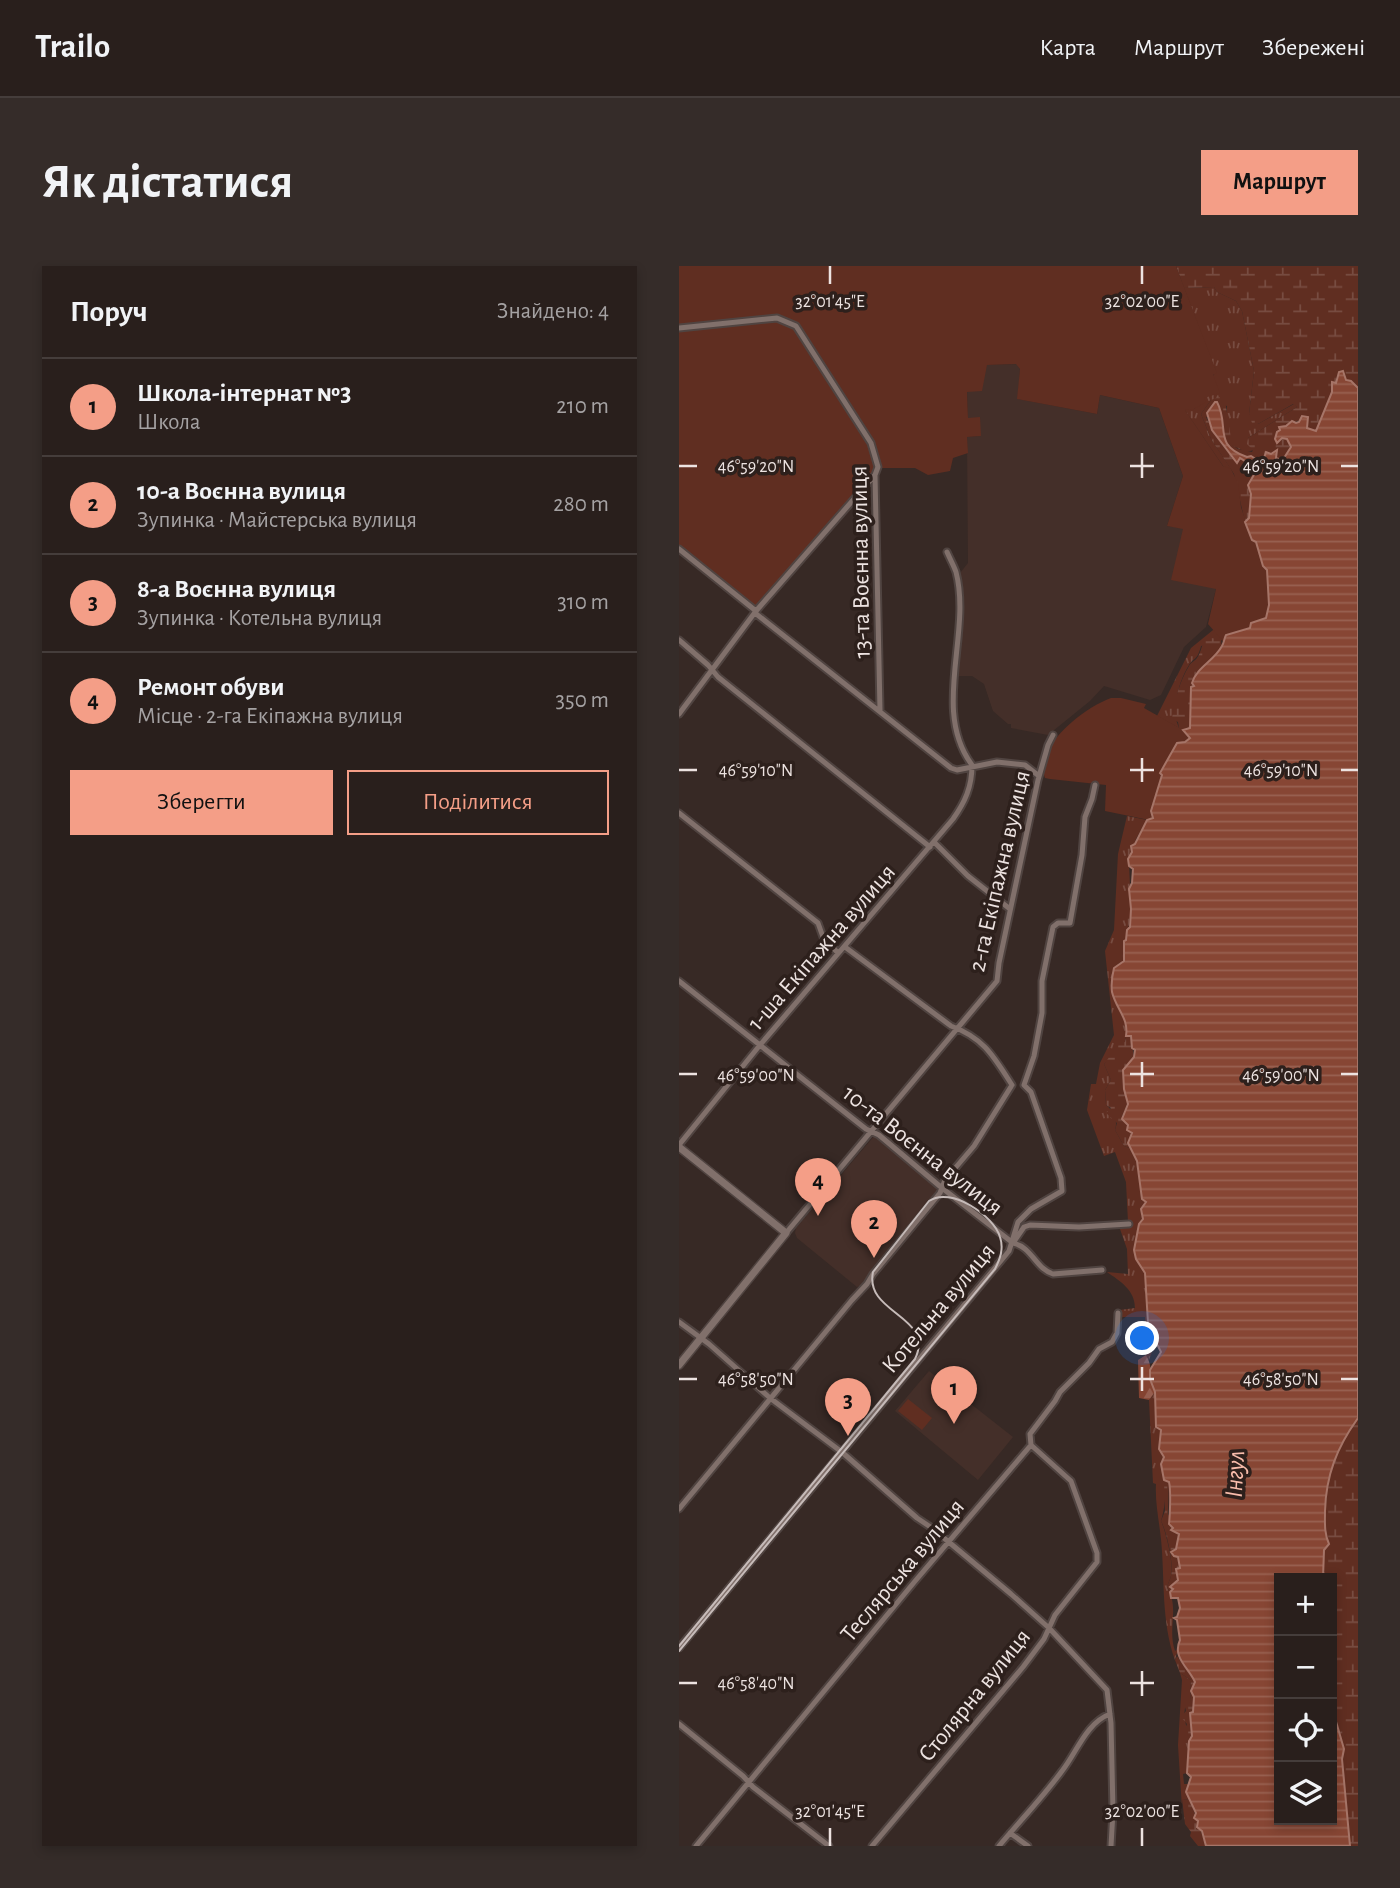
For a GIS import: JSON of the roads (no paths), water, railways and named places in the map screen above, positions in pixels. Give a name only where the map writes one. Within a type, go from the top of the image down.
[{"type":"street","name":"13-та Воєнна вулиця","points":[[679,328],[783,318],[796,326],[803,335],[871,443],[878,467],[875,475],[880,710]]},
{"type":"street","points":[[679,714],[756,612],[875,475]]},
{"type":"street","points":[[679,549],[951,768],[957,770],[997,762],[1025,765],[1039,776]]},
{"type":"street","points":[[947,552],[956,572],[959,610],[954,711],[964,754],[972,765]]},
{"type":"street","points":[[679,640],[1010,909]]},
{"type":"street","name":"2-га Екіпажна вулиця","points":[[679,1365],[997,981],[1039,776],[1053,736]]},
{"type":"street","name":"1-ша Екіпажна вулиця","points":[[679,1146],[760,1045],[932,845],[963,805],[972,780],[972,765]]},
{"type":"street","points":[[1012,1085],[1024,1085],[1034,1056],[1042,1013],[1042,981],[1053,927],[1058,923],[1070,923],[1082,855],[1085,817],[1095,785]]},
{"type":"street","points":[[679,813],[818,923],[824,937],[838,953]]},
{"type":"street","points":[[845,947],[951,1027],[969,1034],[985,1046],[1012,1085]]},
{"type":"street","name":"10-та Воєнна вулиця","points":[[679,981],[1013,1243],[1021,1245],[1042,1268],[1053,1274],[1102,1270]]},
{"type":"street","points":[[679,1509],[940,1194],[945,1180],[974,1146],[1012,1085]]},
{"type":"street","name":"Котельна вулиця","points":[[679,1648],[1009,1251],[1018,1222],[1031,1209],[1062,1191],[1061,1178],[1031,1092],[1024,1085]]},
{"type":"street","points":[[679,1146],[786,1233]]},
{"type":"street","points":[[1013,1243],[1024,1227],[1030,1225],[1079,1227],[1129,1224]]},
{"type":"street","name":"Теслярська вулиця","points":[[696,1846],[983,1499],[1017,1465],[1031,1445],[1030,1434],[1060,1392],[1100,1349],[1112,1342],[1117,1333],[1118,1313]]},
{"type":"street","points":[[679,1322],[841,1452],[1049,1628],[1107,1689],[1113,1811],[1111,1846]]},
{"type":"street","name":"Столярна вулиця","points":[[872,1846],[1024,1667],[1055,1615],[1097,1562],[1097,1553],[1071,1481],[1031,1445]]},
{"type":"street","points":[[999,1846],[1062,1772],[1082,1738],[1102,1717],[1110,1714]]},
{"type":"street","points":[[679,1724],[829,1846]]},
{"type":"street","points":[[1010,1833],[1028,1846]]},
{"type":"water","name":"Інгул","points":[[1343,371],[1346,380],[1358,388],[1358,1418],[1344,1440],[1330,1473],[1325,1524],[1329,1544],[1324,1550],[1323,1573],[1274,1573],[1274,1825],[1337,1825],[1337,1725],[1344,1749],[1342,1759],[1350,1846],[1206,1846],[1186,1792],[1191,1777],[1187,1773],[1189,1741],[1192,1736],[1190,1713],[1193,1712],[1194,1697],[1191,1691],[1195,1682],[1179,1657],[1180,1640],[1177,1620],[1174,1618],[1180,1608],[1178,1598],[1171,1598],[1170,1592],[1173,1589],[1170,1587],[1178,1580],[1176,1569],[1180,1568],[1178,1557],[1171,1552],[1176,1549],[1179,1534],[1171,1530],[1173,1528],[1169,1524],[1170,1486],[1169,1482],[1164,1480],[1161,1464],[1164,1457],[1159,1449],[1161,1430],[1156,1427],[1155,1392],[1150,1379],[1150,1370],[1161,1352],[1158,1346],[1149,1340],[1145,1273],[1134,1250],[1139,1224],[1143,1219],[1141,1209],[1146,1202],[1142,1199],[1137,1161],[1128,1143],[1132,1133],[1127,1130],[1128,1125],[1122,1119],[1128,1104],[1123,1070],[1134,1057],[1135,1050],[1132,1048],[1131,1036],[1126,1036],[1126,1024],[1112,992],[1112,980],[1114,968],[1124,961],[1124,941],[1130,927],[1129,889],[1133,869],[1129,866],[1128,859],[1132,852],[1131,846],[1135,844],[1147,820],[1153,818],[1151,811],[1162,775],[1160,773],[1177,743],[1190,738],[1183,730],[1190,728],[1191,687],[1194,686],[1194,677],[1219,651],[1226,635],[1250,628],[1251,623],[1266,618],[1269,605],[1267,570],[1245,522],[1249,518],[1251,494],[1248,485],[1255,473],[1255,463],[1248,463],[1240,458],[1237,463],[1212,430],[1207,413],[1217,402],[1226,441],[1236,452],[1259,461],[1264,458],[1266,452],[1271,454],[1277,450],[1276,458],[1287,462],[1284,458],[1291,447],[1287,439],[1282,438],[1277,443],[1275,439],[1279,427],[1292,421],[1299,422],[1302,416],[1308,417],[1307,428],[1316,431],[1332,392],[1332,382],[1336,383],[1339,372]]},
{"type":"tram line","points":[[679,1646],[915,1359],[919,1345],[916,1333],[879,1297],[873,1286],[873,1272],[929,1201],[938,1197],[949,1197],[981,1212],[1000,1237],[1001,1254],[995,1269],[679,1651]]},
{"type":"place","name":"Ремонт обуви","points":[[818,1216]]},
{"type":"place","name":"10-а Воєнна вулиця","points":[[874,1258]]},
{"type":"place","name":"Школа-інтернат №3","points":[[954,1424]]},
{"type":"place","name":"8-а Воєнна вулиця","points":[[848,1436]]}]
